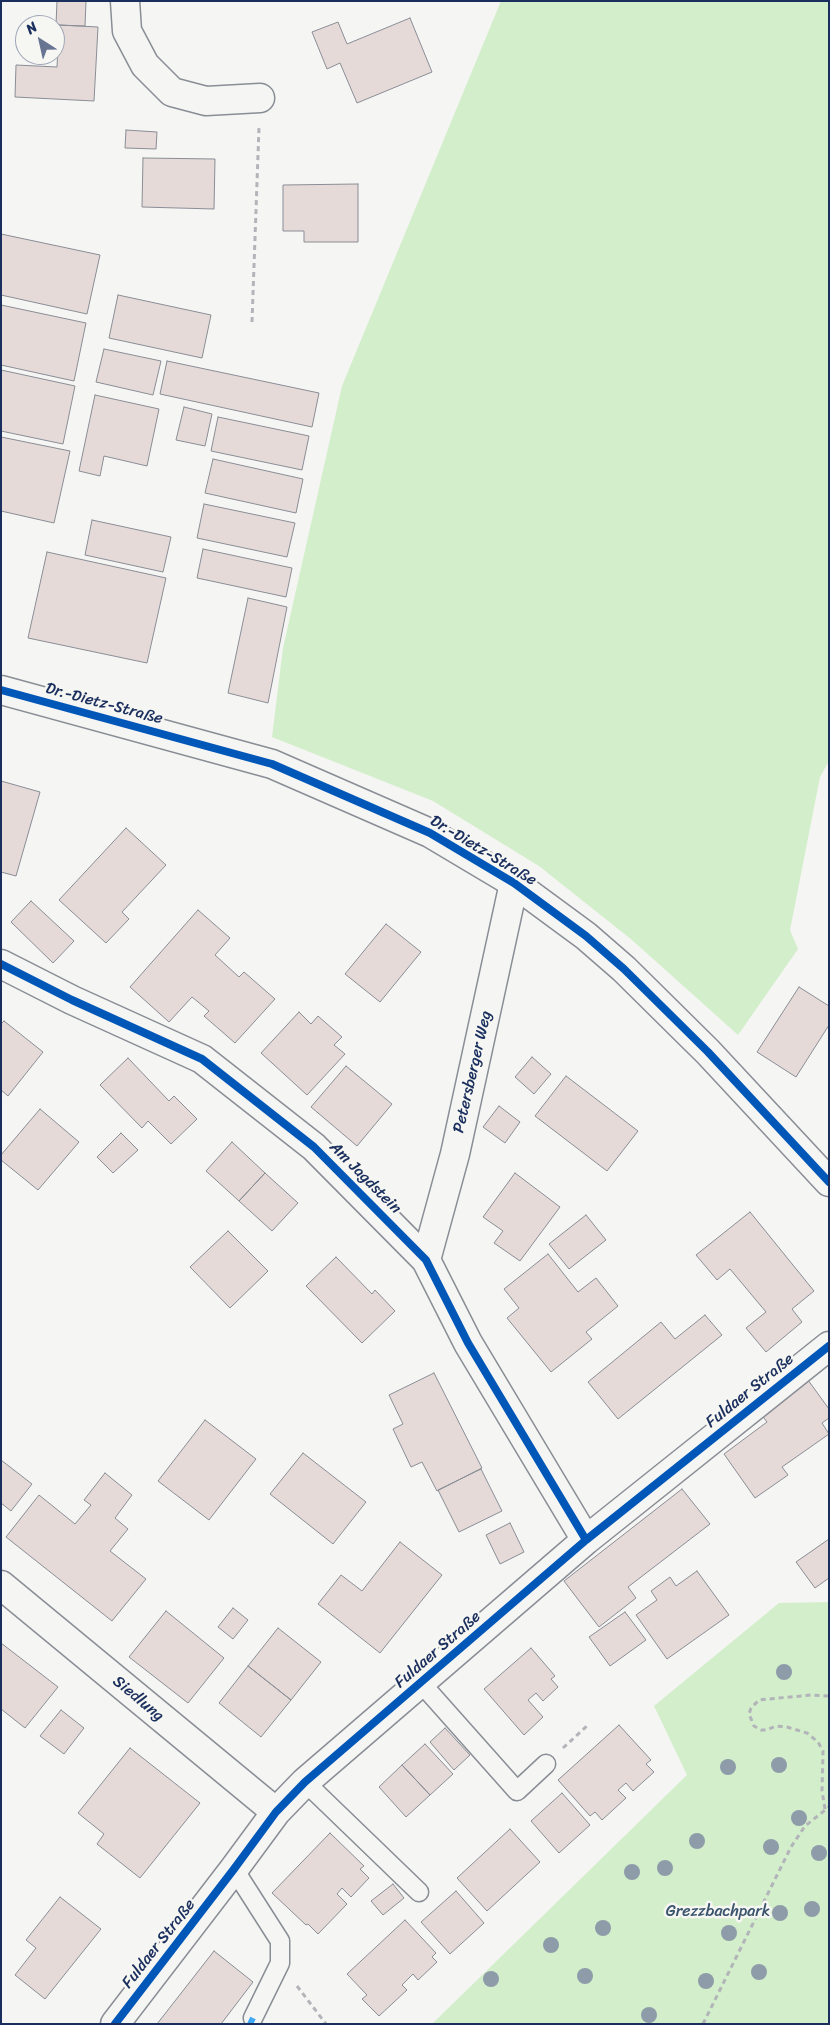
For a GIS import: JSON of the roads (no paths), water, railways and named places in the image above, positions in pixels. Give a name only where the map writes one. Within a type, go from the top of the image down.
[{"type":"street","points":[[125,1],[127,31],[145,65],[172,92],[206,101],[260,98]]},
{"type":"street","name":"Dr.-Dietz-Straße","points":[[1,690],[272,764],[430,833],[514,883],[586,936],[624,969],[708,1052],[829,1182]]},
{"type":"street","name":"Petersberger Weg","points":[[426,1260],[455,1154],[514,883]]},
{"type":"street","name":"Am Jagdstein","points":[[1,964],[72,1000],[202,1059],[314,1146],[426,1260],[468,1343],[586,1540]]},
{"type":"street","name":"Fuldaer Straße","points":[[115,2024],[276,1812],[305,1782],[586,1540],[829,1346]]},
{"type":"street","name":"Siedlung","points":[[1,1585],[276,1812]]},
{"type":"lane","name":"Fuldaer Straße","points":[[421,1683],[518,1791],[546,1764]]},
{"type":"lane","points":[[305,1782],[419,1892]]},
{"type":"lane","points":[[234,1869],[280,1941],[280,1963],[253,2018]]},
{"type":"park label","name":"Grezzbachpark","points":[[718,1912]]}]
